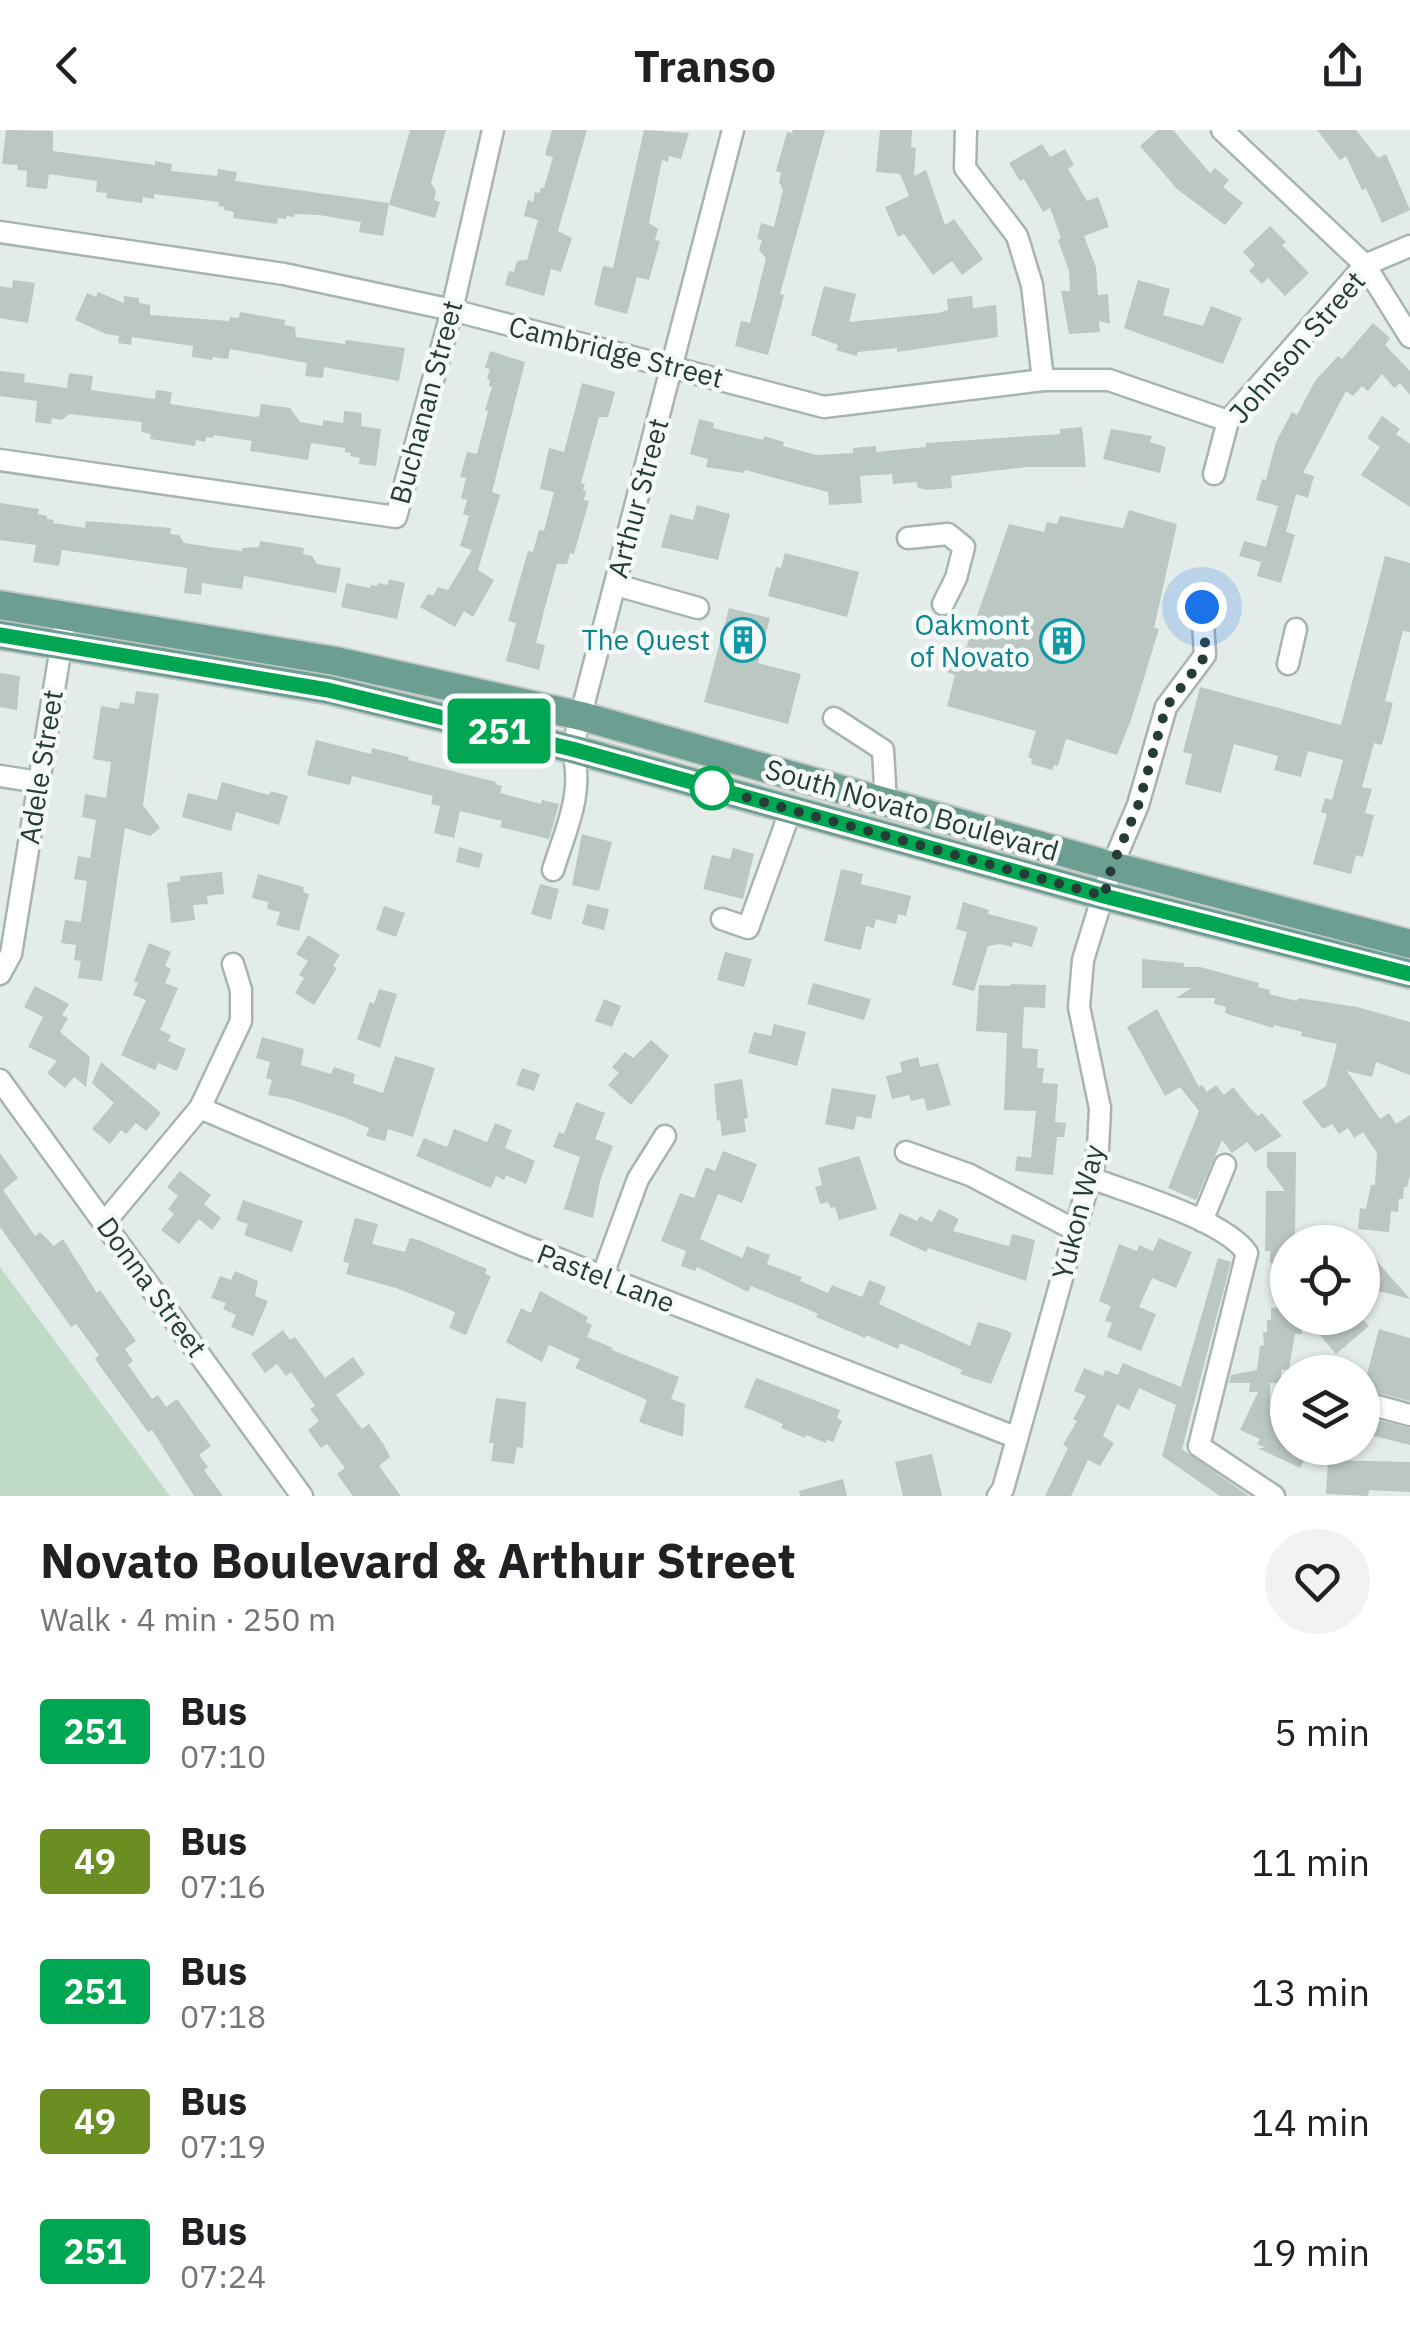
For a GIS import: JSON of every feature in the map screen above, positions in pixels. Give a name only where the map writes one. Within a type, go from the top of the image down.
[{"type":"main road","name":"South Novato Boulevard","points":[[0,605],[335,660],[581,716],[1112,866],[1410,944]]},
{"type":"main road","name":"South Novato Boulevard","points":[[0,635],[328,690],[572,749],[1104,896],[1410,974]]},
{"type":"street","name":"Buchanan Street","points":[[0,460],[396,517],[452,310],[493,130]]},
{"type":"street","name":"Arthur Street","points":[[553,870],[578,789],[572,749],[733,130]]},
{"type":"street","points":[[966,130],[965,168],[1017,236],[1032,286],[1043,380]]},
{"type":"street","points":[[1222,130],[1365,265],[1410,337]]},
{"type":"street","name":"Cambridge Street","points":[[0,232],[284,274],[452,310],[824,407],[1043,380],[1110,380],[1228,421]]},
{"type":"street","name":"Johnson Street","points":[[1214,474],[1228,421],[1365,265],[1410,246]]},
{"type":"street","points":[[908,538],[948,534],[964,548],[956,578],[943,604]]},
{"type":"street","points":[[616,585],[698,608]]},
{"type":"street","points":[[1112,866],[1138,806],[1166,707],[1206,655],[1202,607]]},
{"type":"street","name":"Adele Street","points":[[0,974],[11,954],[66,616]]},
{"type":"street","points":[[1288,664],[1296,630]]},
{"type":"street","points":[[834,718],[883,750],[886,802]]},
{"type":"street","points":[[0,776],[39,782]]},
{"type":"street","points":[[722,920],[748,928],[790,809]]},
{"type":"street","name":"Yukon Way","points":[[998,1496],[1098,1149],[1100,1108],[1079,1008],[1083,960],[1112,866]]},
{"type":"street","points":[[106,1222],[200,1108],[240,1021],[241,990],[233,964]]},
{"type":"street","name":"Donna Street","points":[[0,1080],[302,1496]]},
{"type":"street","name":"Pastel Lane","points":[[200,1108],[602,1277],[1015,1437]]},
{"type":"street","points":[[602,1277],[638,1178],[665,1136]]},
{"type":"street","points":[[906,1152],[970,1175],[1076,1230]]},
{"type":"street","points":[[1202,1220],[1225,1165]]},
{"type":"street","points":[[1091,1178],[1202,1220],[1239,1241],[1247,1253],[1199,1446],[1274,1496]]},
{"type":"street","points":[[1380,1407],[1410,1415]]},
{"type":"green space","points":[[0,1267],[170,1496],[0,1496]]},
{"type":"building","points":[[6,130],[53,131],[53,151],[155,165],[155,161],[172,164],[171,171],[217,176],[218,169],[237,172],[235,181],[389,203],[383,236],[359,232],[361,222],[319,215],[295,214],[278,218],[277,224],[233,218],[234,212],[218,206],[219,202],[154,194],[154,199],[143,197],[142,203],[106,198],[107,193],[96,192],[97,181],[49,174],[47,189],[26,187],[27,171],[17,170],[18,165],[2,164]]},
{"type":"building","points":[[410,130],[446,130],[431,183],[436,191],[434,200],[440,202],[435,218],[389,205]]},
{"type":"building","points":[[552,130],[587,130],[558,231],[572,238],[561,272],[551,269],[544,296],[505,285],[517,261],[527,260],[538,220],[524,216],[528,200],[533,202],[535,192],[544,188],[553,157],[545,155]]},
{"type":"building","points":[[644,130],[689,133],[681,159],[669,156],[668,162],[662,160],[649,223],[658,229],[655,240],[660,241],[649,280],[637,277],[627,314],[594,305],[603,266],[613,268]]},
{"type":"building","points":[[825,130],[780,294],[784,295],[768,355],[735,346],[741,321],[750,323],[766,258],[759,250],[762,240],[757,239],[761,223],[774,227],[783,190],[779,182],[781,173],[776,171],[787,132]]},
{"type":"building","points":[[880,130],[912,130],[911,147],[916,148],[914,176],[926,170],[945,225],[954,219],[983,259],[962,275],[952,261],[933,275],[904,234],[898,237],[885,207],[909,196],[900,174],[876,172]]},
{"type":"building","points":[[1158,130],[1173,130],[1210,173],[1215,168],[1229,180],[1223,187],[1243,203],[1225,225],[1177,189],[1140,146]]},
{"type":"building","points":[[1317,130],[1356,130],[1378,158],[1386,154],[1410,210],[1382,223],[1346,156],[1340,160]]},
{"type":"building","points":[[1042,144],[1050,157],[1065,149],[1074,165],[1068,169],[1087,201],[1098,197],[1109,227],[1084,236],[1096,267],[1098,295],[1108,294],[1110,324],[1099,321],[1100,332],[1069,334],[1061,291],[1070,291],[1069,271],[1058,240],[1061,238],[1050,208],[1043,212],[1024,179],[1020,181],[1009,163]]},
{"type":"building","points":[[1270,226],[1309,273],[1285,296],[1268,278],[1262,284],[1249,271],[1255,265],[1243,252]]},
{"type":"building","points":[[13,280],[35,283],[28,323],[0,318],[0,286],[12,288]]},
{"type":"building","points":[[1138,280],[1170,289],[1163,315],[1203,326],[1211,306],[1242,318],[1223,364],[1124,328]]},
{"type":"building","points":[[824,286],[856,294],[849,322],[938,313],[948,310],[947,299],[972,296],[973,308],[996,305],[998,337],[897,352],[897,348],[858,352],[857,356],[836,350],[838,345],[811,335]]},
{"type":"building","points":[[98,292],[124,303],[124,296],[139,298],[139,303],[150,305],[150,315],[229,321],[230,317],[239,318],[240,312],[285,320],[284,325],[295,327],[296,337],[405,348],[399,381],[324,367],[323,378],[305,376],[307,363],[230,349],[228,359],[212,360],[192,357],[193,346],[132,337],[131,345],[118,343],[119,336],[75,320],[87,293],[96,297]]},
{"type":"building","points":[[1373,323],[1390,338],[1385,345],[1410,371],[1410,395],[1400,383],[1394,388],[1382,374],[1368,391],[1362,386],[1353,396],[1346,391],[1303,473],[1314,476],[1308,498],[1296,494],[1286,532],[1295,535],[1281,583],[1257,576],[1261,562],[1239,556],[1244,541],[1266,547],[1278,506],[1256,500],[1276,442],[1292,412],[1297,415],[1315,381],[1338,356],[1342,359]]},
{"type":"building","points":[[490,351],[525,362],[492,492],[500,495],[478,570],[494,580],[473,617],[464,611],[455,627],[420,607],[438,587],[448,590],[472,550],[460,546],[469,516],[463,514],[467,500],[461,498],[466,478],[460,477],[467,452],[477,454],[488,411],[485,410],[492,387],[487,379],[490,369],[485,368]]},
{"type":"building","points":[[0,371],[25,374],[24,382],[67,388],[69,373],[93,376],[91,390],[155,399],[156,390],[172,392],[170,404],[256,417],[261,404],[290,408],[300,422],[323,426],[323,420],[343,423],[344,411],[362,413],[361,426],[381,429],[376,466],[359,464],[360,458],[350,456],[345,448],[311,443],[308,460],[250,451],[252,441],[214,435],[206,437],[205,442],[196,440],[195,446],[150,439],[151,434],[141,432],[142,422],[69,414],[62,420],[52,418],[51,424],[35,422],[37,401],[0,396]]},
{"type":"building","points":[[582,383],[615,392],[608,417],[599,417],[581,483],[585,484],[584,500],[589,501],[574,554],[570,553],[567,564],[557,564],[545,607],[536,643],[545,645],[539,670],[506,661],[516,623],[508,621],[528,551],[533,552],[539,530],[544,531],[554,492],[540,489],[549,448],[564,452]]},
{"type":"building","points":[[1382,416],[1400,429],[1396,434],[1410,444],[1410,507],[1361,475],[1380,447],[1367,438]]},
{"type":"building","points":[[699,419],[714,423],[713,428],[763,440],[764,436],[784,442],[783,446],[817,455],[853,453],[853,448],[876,446],[876,452],[926,447],[926,443],[1060,434],[1060,429],[1082,427],[1086,467],[1027,467],[951,476],[952,488],[927,490],[918,488],[917,482],[893,484],[892,474],[860,476],[862,503],[829,505],[828,492],[745,470],[744,473],[706,467],[708,459],[690,454]]},
{"type":"building","points":[[1111,429],[1152,436],[1150,442],[1166,447],[1160,473],[1103,459]]},
{"type":"building","points":[[0,503],[39,509],[38,514],[54,520],[53,523],[85,528],[86,521],[171,528],[170,534],[179,535],[184,543],[210,547],[242,551],[259,547],[260,541],[304,548],[303,554],[312,556],[317,564],[341,568],[336,593],[244,576],[242,589],[202,583],[201,595],[184,593],[187,568],[62,550],[59,566],[33,562],[36,545],[0,540]]},
{"type":"building","points":[[697,505],[730,514],[718,560],[661,547],[670,514],[693,520]]},
{"type":"building","name":"Oakmont of Novato","points":[[1129,510],[1177,524],[1154,628],[1159,629],[1131,720],[1117,755],[1066,739],[1058,766],[1054,765],[1052,770],[1031,764],[1028,757],[1036,731],[947,706],[955,675],[947,672],[953,653],[963,656],[1009,524],[1044,532],[1047,522],[1057,524],[1060,516],[1123,528]]},
{"type":"building","points":[[785,553],[859,572],[847,617],[768,596],[776,567],[781,568]]},
{"type":"building","points":[[1385,556],[1410,563],[1410,632],[1403,631],[1385,701],[1393,703],[1382,745],[1374,743],[1362,787],[1372,789],[1365,813],[1374,815],[1363,857],[1356,855],[1351,874],[1313,864],[1327,814],[1321,812],[1325,798],[1332,800],[1343,760],[1308,751],[1301,777],[1274,770],[1278,756],[1234,744],[1221,793],[1185,784],[1192,754],[1183,752],[1200,687],[1341,725]]},
{"type":"building","points":[[389,579],[405,583],[397,619],[341,607],[346,583],[370,588],[378,583],[388,585]]},
{"type":"building","name":"The Quest","points":[[729,608],[770,618],[758,663],[801,674],[788,724],[704,702]]},
{"type":"building","points":[[0,673],[20,676],[17,710],[0,707]]},
{"type":"building","points":[[136,691],[159,694],[143,805],[160,828],[150,836],[125,828],[102,981],[78,978],[81,961],[74,960],[76,945],[61,943],[65,920],[81,922],[87,881],[74,879],[78,856],[90,858],[96,820],[82,817],[85,794],[106,798],[111,762],[93,759],[101,706],[119,709],[120,702],[134,704]]},
{"type":"building","points":[[316,740],[371,754],[372,748],[409,757],[408,760],[496,782],[502,786],[500,793],[541,804],[542,800],[559,804],[549,839],[500,827],[502,821],[460,811],[454,838],[434,833],[440,806],[431,804],[433,796],[352,776],[350,785],[307,775]]},
{"type":"building","points":[[222,782],[288,796],[279,825],[236,812],[231,831],[182,817],[188,793],[217,800]]},
{"type":"building","points":[[582,834],[612,842],[599,891],[572,885]]},
{"type":"building","points":[[459,847],[483,854],[479,868],[456,862]]},
{"type":"building","points":[[733,848],[754,854],[743,899],[703,889],[712,855],[730,859]]},
{"type":"building","points":[[841,869],[863,874],[861,884],[911,896],[906,916],[898,914],[896,924],[876,919],[874,928],[866,926],[861,950],[824,941]]},
{"type":"building","points":[[222,872],[224,894],[207,896],[208,904],[193,905],[195,920],[171,923],[167,883],[180,881],[180,876]]},
{"type":"building","points":[[258,874],[304,887],[303,892],[309,894],[299,931],[276,925],[280,912],[267,909],[268,902],[252,898]]},
{"type":"building","points":[[540,884],[559,889],[551,920],[531,914]]},
{"type":"building","points":[[963,902],[989,910],[988,914],[1038,927],[1032,947],[1013,942],[1012,947],[988,946],[974,991],[952,985],[967,932],[956,929]]},
{"type":"building","points":[[587,904],[609,909],[604,930],[582,924]]},
{"type":"building","points":[[384,906],[405,913],[396,937],[376,930]]},
{"type":"building","points":[[308,935],[340,955],[333,966],[337,968],[314,1005],[295,993],[304,978],[299,975],[308,961],[296,954]]},
{"type":"building","points":[[149,943],[171,952],[165,966],[171,969],[165,983],[178,988],[160,1030],[171,1035],[168,1041],[186,1049],[177,1071],[158,1063],[155,1070],[121,1055],[146,1000],[133,995],[138,983],[134,981]]},
{"type":"building","points":[[725,952],[752,959],[744,987],[717,980]]},
{"type":"building","points":[[1142,959],[1184,963],[1184,967],[1200,967],[1259,983],[1258,987],[1270,990],[1269,994],[1357,1007],[1410,1022],[1410,1075],[1376,1062],[1372,1077],[1347,1071],[1380,1119],[1389,1113],[1396,1124],[1410,1115],[1410,1175],[1403,1199],[1399,1199],[1398,1212],[1391,1211],[1389,1232],[1380,1231],[1380,1225],[1358,1225],[1360,1208],[1366,1209],[1371,1185],[1375,1185],[1377,1153],[1363,1132],[1354,1138],[1348,1128],[1339,1134],[1332,1124],[1323,1129],[1302,1102],[1326,1086],[1337,1044],[1225,1013],[1226,1007],[1214,1004],[1215,998],[1176,998],[1192,988],[1142,988]]},
{"type":"building","points":[[813,983],[871,999],[864,1020],[807,1004]]},
{"type":"building","points":[[979,985],[1046,985],[1045,1008],[1024,1007],[1022,1048],[1038,1049],[1037,1068],[1044,1068],[1042,1083],[1058,1084],[1055,1122],[1066,1123],[1064,1137],[1057,1137],[1053,1175],[1015,1171],[1017,1156],[1031,1158],[1036,1111],[1004,1110],[1007,1033],[976,1031]]},
{"type":"building","points":[[35,986],[69,1004],[62,1015],[68,1018],[60,1032],[90,1057],[86,1087],[74,1077],[65,1088],[47,1073],[57,1061],[28,1047],[43,1017],[24,1007]]},
{"type":"building","points":[[379,989],[397,994],[380,1048],[357,1039],[370,1002],[374,1004]]},
{"type":"building","points":[[604,999],[621,1006],[612,1027],[595,1021]]},
{"type":"building","points":[[1157,1009],[1199,1087],[1202,1085],[1207,1092],[1216,1085],[1224,1095],[1233,1087],[1282,1136],[1255,1152],[1247,1142],[1232,1153],[1222,1140],[1196,1200],[1168,1188],[1199,1111],[1180,1087],[1165,1096],[1127,1027]]},
{"type":"building","points":[[774,1024],[806,1032],[797,1066],[748,1053],[754,1032],[771,1036]]},
{"type":"building","points":[[262,1037],[304,1049],[301,1065],[331,1074],[334,1067],[355,1074],[353,1083],[383,1093],[395,1056],[435,1068],[413,1137],[388,1129],[385,1141],[366,1136],[369,1128],[343,1117],[268,1095],[272,1080],[266,1078],[270,1062],[256,1058]]},
{"type":"building","points":[[651,1040],[669,1056],[631,1105],[608,1085],[619,1073],[612,1067],[625,1052],[633,1058]]},
{"type":"building","points":[[918,1057],[920,1067],[938,1063],[951,1105],[927,1111],[924,1098],[911,1101],[909,1095],[892,1099],[886,1076],[902,1072],[900,1062]]},
{"type":"building","points":[[101,1062],[161,1113],[146,1131],[136,1123],[126,1134],[121,1130],[110,1144],[92,1129],[114,1103],[92,1083]]},
{"type":"building","points":[[522,1068],[540,1074],[534,1091],[516,1085]]},
{"type":"building","points":[[742,1079],[748,1118],[744,1119],[746,1132],[722,1136],[714,1084]]},
{"type":"building","points":[[832,1088],[876,1095],[871,1119],[857,1116],[854,1130],[825,1124]]},
{"type":"building","points":[[576,1102],[605,1113],[595,1139],[613,1146],[600,1181],[593,1218],[564,1209],[580,1157],[553,1147],[559,1132],[564,1134]]},
{"type":"building","points":[[495,1123],[512,1130],[505,1148],[535,1161],[526,1184],[506,1175],[504,1180],[496,1176],[491,1188],[416,1156],[424,1138],[447,1147],[454,1129],[487,1142]]},
{"type":"building","points":[[723,1151],[757,1164],[742,1203],[718,1194],[700,1239],[742,1258],[747,1246],[770,1255],[767,1264],[802,1277],[800,1281],[828,1293],[832,1285],[862,1297],[869,1280],[886,1287],[879,1304],[970,1346],[978,1322],[1006,1330],[1012,1334],[991,1384],[960,1374],[962,1370],[900,1343],[898,1349],[866,1335],[865,1338],[751,1286],[748,1292],[697,1267],[695,1271],[681,1266],[686,1251],[661,1241],[680,1193],[694,1198],[706,1167],[715,1171]]},
{"type":"building","points":[[1267,1152],[1296,1152],[1295,1225],[1270,1225],[1270,1251],[1265,1251],[1266,1191],[1285,1191],[1267,1167]]},
{"type":"building","points":[[0,1153],[18,1178],[3,1190],[35,1236],[40,1232],[54,1246],[63,1239],[97,1293],[100,1290],[136,1341],[125,1349],[133,1361],[128,1365],[152,1399],[158,1395],[166,1407],[177,1399],[211,1446],[199,1455],[208,1467],[204,1470],[223,1496],[194,1496],[152,1430],[148,1432],[95,1359],[99,1355],[76,1324],[71,1327],[0,1227]]},
{"type":"building","points":[[859,1156],[877,1209],[839,1220],[835,1207],[831,1208],[828,1202],[820,1204],[815,1187],[822,1185],[818,1168]]},
{"type":"building","points":[[180,1171],[211,1195],[204,1204],[221,1218],[212,1230],[199,1219],[179,1244],[161,1230],[174,1214],[168,1209],[178,1196],[167,1187]]},
{"type":"building","points":[[243,1200],[303,1221],[292,1252],[244,1235],[248,1224],[236,1220]]},
{"type":"building","points":[[939,1209],[959,1219],[953,1231],[1009,1246],[1012,1234],[1035,1240],[1026,1281],[928,1248],[926,1252],[889,1235],[900,1213],[917,1221],[920,1216],[932,1222]]},
{"type":"building","points":[[355,1218],[378,1224],[372,1244],[405,1252],[410,1238],[487,1269],[485,1274],[491,1276],[466,1335],[449,1328],[455,1313],[451,1310],[346,1274],[349,1263],[343,1262]]},
{"type":"building","points":[[1159,1238],[1192,1252],[1176,1288],[1152,1278],[1139,1307],[1156,1314],[1141,1351],[1107,1337],[1112,1323],[1105,1321],[1111,1306],[1099,1301],[1119,1244],[1137,1251],[1139,1245],[1153,1251]]},
{"type":"building","points":[[1218,1258],[1231,1262],[1182,1449],[1249,1496],[1220,1496],[1162,1456],[1176,1405],[1139,1388],[1129,1410],[1117,1404],[1103,1436],[1114,1443],[1100,1466],[1088,1460],[1071,1496],[1045,1496],[1068,1448],[1063,1445],[1077,1421],[1073,1419],[1086,1396],[1074,1391],[1084,1368],[1103,1376],[1105,1370],[1118,1375],[1123,1363],[1181,1387]]},
{"type":"building","points":[[1380,1265],[1410,1299],[1380,1292]]},
{"type":"building","points":[[235,1271],[258,1281],[255,1296],[268,1301],[253,1336],[231,1327],[236,1315],[223,1309],[226,1303],[211,1298],[220,1276],[231,1280]]},
{"type":"building","points":[[540,1291],[588,1317],[586,1322],[592,1325],[587,1337],[679,1377],[671,1399],[685,1404],[683,1437],[639,1422],[647,1400],[575,1368],[580,1359],[549,1345],[542,1362],[506,1342],[521,1308],[531,1313]]},
{"type":"building","points":[[1267,1320],[1270,1335],[1295,1335],[1291,1355],[1270,1355],[1270,1454],[1258,1448],[1266,1448],[1257,1444],[1260,1439],[1240,1430],[1258,1392],[1249,1392],[1250,1383],[1229,1383],[1231,1375],[1257,1370]]},
{"type":"building","points":[[1380,1329],[1410,1338],[1410,1401],[1380,1394],[1380,1355],[1372,1355]]},
{"type":"building","points":[[283,1330],[290,1340],[295,1337],[325,1378],[353,1357],[365,1374],[336,1395],[362,1429],[369,1424],[384,1445],[390,1457],[379,1466],[401,1496],[353,1496],[337,1474],[345,1468],[327,1444],[321,1448],[308,1430],[319,1421],[310,1409],[315,1406],[291,1372],[286,1376],[277,1364],[265,1373],[251,1354]]},
{"type":"building","points":[[1320,1335],[1358,1335],[1336,1354]]},
{"type":"building","points":[[756,1378],[840,1410],[837,1418],[842,1421],[833,1442],[806,1435],[805,1438],[744,1407]]},
{"type":"building","points":[[496,1398],[526,1402],[523,1448],[517,1447],[514,1464],[491,1461],[494,1443],[489,1443]]},
{"type":"building","points":[[1380,1420],[1410,1428],[1410,1445],[1380,1438]]},
{"type":"building","points":[[932,1454],[942,1496],[903,1496],[895,1462]]},
{"type":"building","points":[[1410,1462],[1410,1492],[1326,1494],[1328,1465]]},
{"type":"building","points":[[843,1479],[847,1496],[800,1496],[799,1491]]},
{"type":"bus line","name":"251","points":[[0,635],[328,690],[572,749],[1104,896],[1410,974]]},
{"type":"place","name":"The Quest","points":[[743,640]]},
{"type":"place","name":"Oakmont of Novato","points":[[1062,641]]},
{"type":"route","points":[[712,788],[1104,896],[1112,866],[1138,806],[1166,707],[1206,655],[1202,607]]}]
